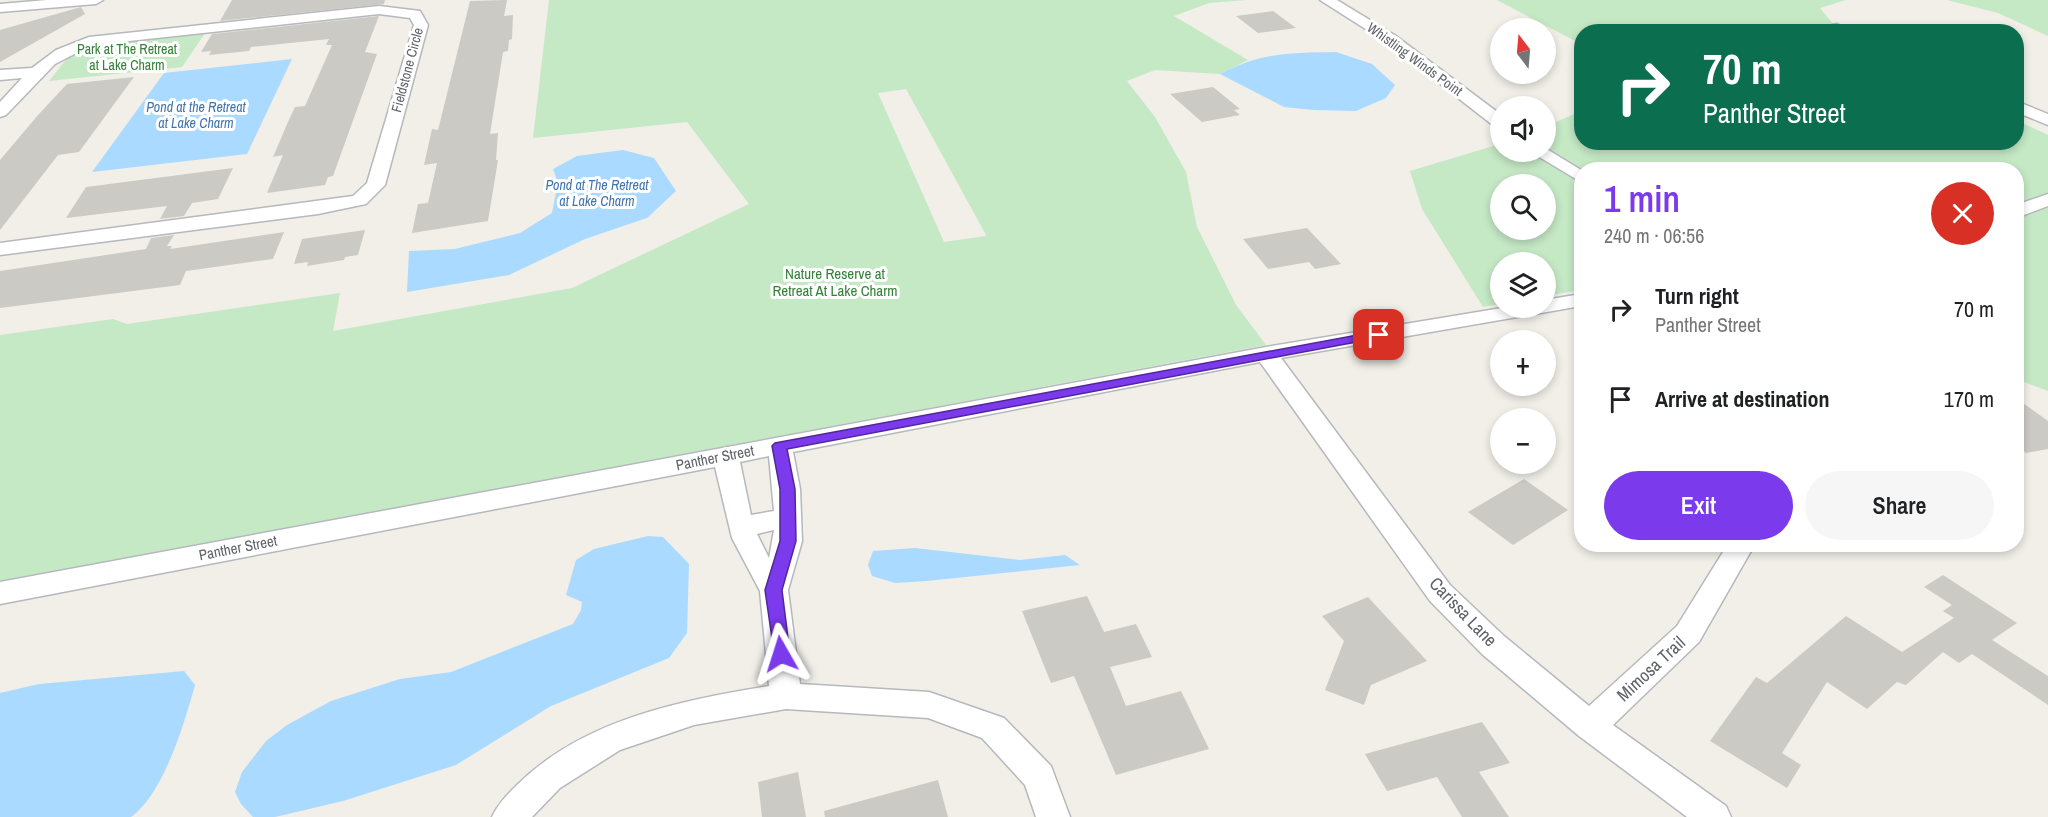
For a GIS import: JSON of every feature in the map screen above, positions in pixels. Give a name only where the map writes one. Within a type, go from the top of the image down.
[{"type":"street","points":[[0,8],[96,0]]},
{"type":"street","name":"Whistling Winds Point","points":[[1327,0],[1391,39],[1490,114]]},
{"type":"street","name":"Fieldstone Circle","points":[[0,112],[47,61],[69,48],[89,41],[126,35],[379,10],[415,14],[421,25],[375,185],[359,200],[0,249]]},
{"type":"street","points":[[0,75],[31,76]]},
{"type":"street","points":[[0,84],[31,76]]},
{"type":"street","points":[[2024,110],[2048,120]]},
{"type":"street","points":[[1556,162],[1574,173]]},
{"type":"street","points":[[2024,209],[2048,200]]},
{"type":"street","points":[[1556,304],[1574,301]]},
{"type":"street","name":"Panther Street","points":[[0,593],[1266,354],[1490,316]]},
{"type":"street","name":"Carissa Lane","points":[[1266,354],[1440,593],[1493,645],[1590,726],[1714,817]]},
{"type":"street","points":[[780,446],[787,489],[788,541],[774,590],[786,696]]},
{"type":"street","points":[[726,456],[742,527],[750,548],[774,590]]},
{"type":"street","points":[[742,527],[788,518]]},
{"type":"street","name":"Mimosa Trail","points":[[1590,726],[1688,634],[1737,552]]},
{"type":"street","points":[[509,817],[548,777],[610,739],[694,712],[786,696],[929,705],[993,728],[1039,777],[1053,817]]},
{"type":"green space","name":"Nature Reserve at Retreat At Lake Charm","points":[[549,0],[1247,0],[1209,3],[1174,16],[1248,60],[1220,74],[1155,70],[1127,81],[1155,117],[1186,172],[1197,227],[1236,305],[1266,345],[0,582],[0,335],[113,319],[127,324],[340,293],[333,331],[572,288],[749,204],[687,122],[533,138]],"holes":[[[906,89],[986,235],[944,242],[878,93]]]},
{"type":"green space","points":[[1497,0],[1846,0],[1820,8],[1833,24],[1574,24],[1574,40],[1556,31],[1556,18],[1531,18]]},
{"type":"green space","points":[[1947,0],[2048,0],[2048,36],[2024,24],[1998,13]]},
{"type":"green space","name":"Park at The Retreat at Lake Charm","points":[[205,33],[182,67],[49,81],[67,59],[96,45],[133,38]]},
{"type":"green space","points":[[1574,114],[1574,150],[2024,150],[2024,124],[2048,135],[2048,391],[2024,382],[2024,162],[1574,162],[1574,291],[1556,294],[1556,252],[1490,252],[1490,306],[1483,307],[1422,209],[1410,171],[1490,147],[1490,162],[1556,162],[1556,122]]},
{"type":"water","points":[[1336,52],[1372,64],[1395,85],[1386,98],[1356,111],[1284,107],[1220,74],[1250,61],[1277,55]]},
{"type":"water","name":"Pond at the Retreat at Lake Charm","points":[[292,59],[247,154],[92,172],[164,73]]},
{"type":"water","name":"Pond at The Retreat at Lake Charm","points":[[623,150],[654,158],[676,191],[647,218],[585,239],[509,275],[407,292],[409,251],[455,249],[520,233],[552,213],[558,182],[553,169],[577,156]]},
{"type":"water","points":[[648,536],[663,537],[689,564],[687,633],[669,658],[551,706],[456,765],[343,801],[275,817],[253,817],[241,804],[235,792],[242,772],[266,741],[287,725],[331,701],[400,679],[451,672],[573,624],[581,610],[582,602],[566,595],[576,560],[594,549]]},
{"type":"water","points":[[915,548],[1020,560],[1065,555],[1080,565],[895,583],[872,576],[868,565],[873,551]]},
{"type":"water","points":[[184,671],[195,685],[179,738],[153,792],[131,817],[0,817],[0,693],[39,684]]},
{"type":"building","points":[[232,0],[385,0],[384,4],[220,21]]},
{"type":"building","points":[[507,0],[504,16],[513,15],[512,39],[509,40],[508,51],[503,52],[490,134],[498,133],[496,160],[498,160],[488,221],[412,233],[418,204],[428,203],[437,163],[424,165],[432,129],[438,130],[470,1]]},
{"type":"building","points":[[81,7],[85,14],[0,62],[0,30]]},
{"type":"building","points":[[1273,11],[1296,28],[1258,33],[1236,16]]},
{"type":"building","points":[[379,16],[365,52],[377,54],[333,176],[328,177],[325,185],[267,193],[283,155],[273,157],[288,122],[295,107],[305,106],[332,45],[326,45],[329,39],[251,47],[249,51],[209,55],[211,51],[201,52],[212,34]]},
{"type":"building","points":[[134,77],[79,152],[58,155],[0,230],[0,160],[39,114],[67,84]]},
{"type":"building","points":[[1213,87],[1240,109],[1234,110],[1240,115],[1202,122],[1170,94]]},
{"type":"building","points":[[233,168],[218,199],[192,203],[184,216],[160,219],[167,206],[66,218],[86,187]]},
{"type":"building","points":[[1307,228],[1341,264],[1315,269],[1309,262],[1268,269],[1243,239]]},
{"type":"building","points":[[365,230],[358,255],[345,257],[344,260],[307,266],[308,262],[294,264],[302,239]]},
{"type":"building","points":[[284,232],[273,259],[186,271],[180,285],[0,308],[0,271],[146,249],[151,238],[174,235],[167,246],[172,246],[170,249]]},
{"type":"building","points":[[2024,404],[2048,421],[2048,449],[2024,451]]},
{"type":"building","points":[[1524,479],[1568,510],[1513,545],[1468,512]]},
{"type":"building","points":[[1943,575],[2017,623],[1992,640],[2048,676],[2048,705],[1972,654],[1959,663],[1943,652],[1906,685],[1897,682],[1867,709],[1827,682],[1782,753],[1801,765],[1787,788],[1710,741],[1756,677],[1767,683],[1846,616],[1902,652],[1954,618],[1943,611],[1952,605],[1924,587]]},
{"type":"building","points":[[1087,596],[1104,632],[1136,624],[1152,657],[1110,667],[1126,706],[1181,691],[1209,749],[1116,775],[1074,676],[1051,683],[1022,611]]},
{"type":"building","points":[[1368,597],[1427,661],[1371,685],[1364,705],[1325,690],[1344,641],[1322,616]]},
{"type":"building","points":[[1482,722],[1510,763],[1479,772],[1509,817],[1462,817],[1437,777],[1387,791],[1365,754]]},
{"type":"building","points":[[798,772],[806,817],[762,817],[758,782]]},
{"type":"building","points":[[938,780],[948,817],[825,817],[824,811]]},
{"type":"route","points":[[781,654],[774,590],[788,541],[787,489],[780,446],[1266,354],[1379,335]]}]
